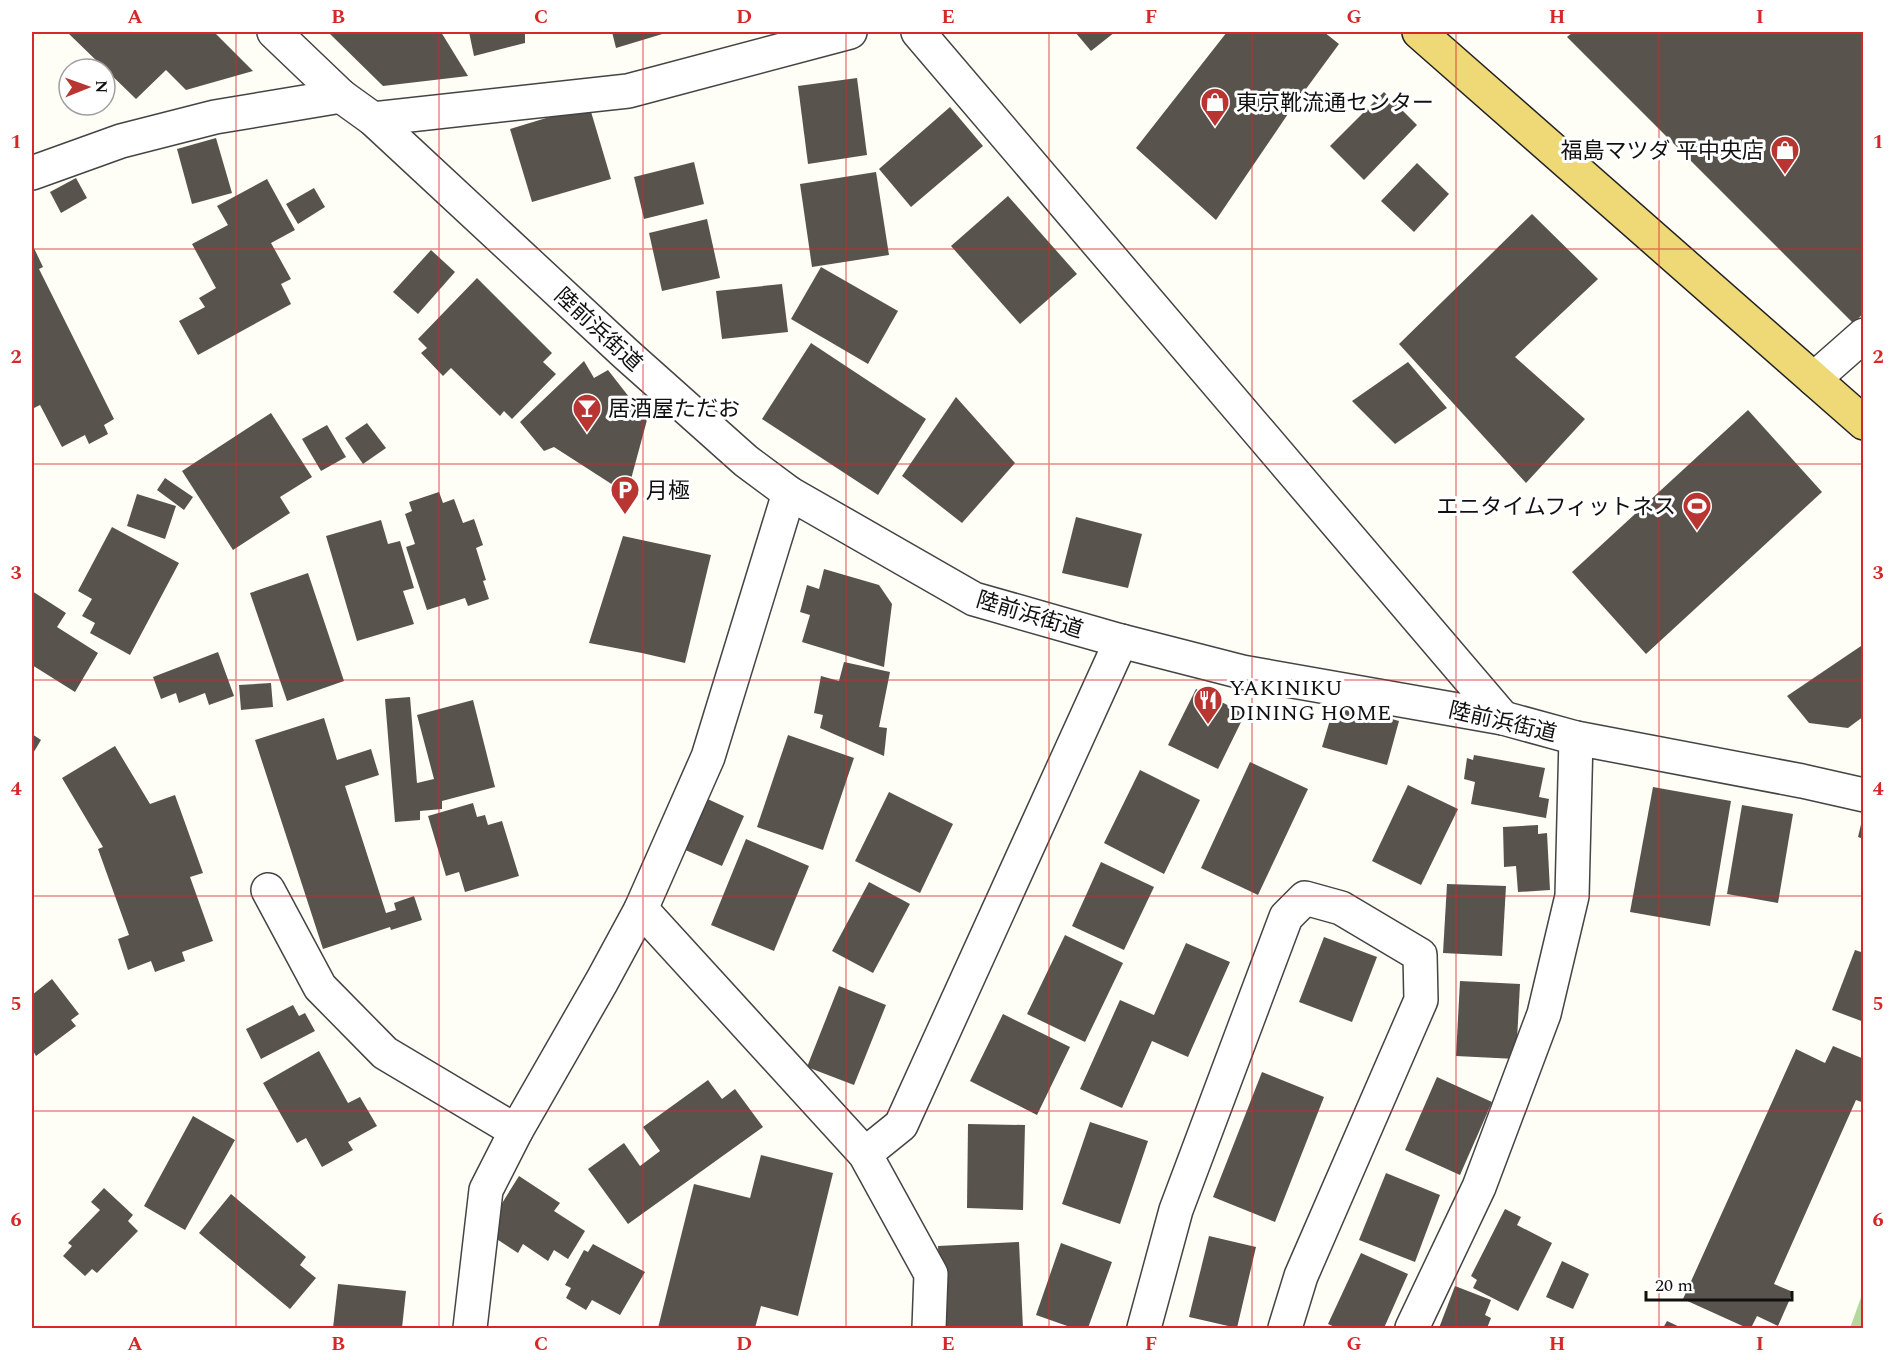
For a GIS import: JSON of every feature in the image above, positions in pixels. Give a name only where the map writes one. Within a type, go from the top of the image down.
[{"type":"main road","points":[[1419,32],[1863,423]]},
{"type":"street","name":"陸前浜街道","points":[[274,32],[341,96],[373,119],[626,354],[746,461],[789,493],[974,599],[1242,672],[1503,718],[1576,738],[1802,781],[1863,795]]},
{"type":"street","points":[[373,119],[628,92],[850,32]]},
{"type":"street","points":[[918,32],[1503,718]]},
{"type":"street","points":[[32,172],[121,141],[215,117],[341,96]]},
{"type":"street","points":[[1814,379],[1863,335]]},
{"type":"street","points":[[470,1329],[486,1191],[516,1131],[641,909],[708,757],[789,493]]},
{"type":"street","points":[[865,1154],[901,1125],[1121,640]]},
{"type":"street","points":[[1412,1329],[1479,1187],[1544,1014],[1572,896],[1576,738]]},
{"type":"street","points":[[268,890],[320,987],[385,1053],[516,1131]]},
{"type":"street","points":[[1144,1329],[1180,1199],[1286,918],[1305,898],[1341,908],[1420,955],[1421,1000],[1302,1276],[1285,1329]]},
{"type":"street","points":[[641,909],[865,1154],[931,1274],[929,1329]]},
{"type":"green space","points":[[1863,1292],[1863,1328],[1850,1328]]},
{"type":"building","points":[[67,32],[214,32],[253,71],[186,90],[166,70],[136,99],[117,81],[117,57],[93,57]]},
{"type":"building","points":[[328,32],[441,32],[468,76],[383,86]]},
{"type":"building","points":[[469,32],[525,32],[525,43],[474,56]]},
{"type":"building","points":[[612,32],[669,32],[616,48]]},
{"type":"building","points":[[1075,32],[1115,32],[1091,51]]},
{"type":"building","name":"東京靴流通センター","points":[[1227,32],[1324,32],[1339,44],[1292,108],[1216,220],[1136,148]]},
{"type":"building","name":"福島マツダ 平中央店","points":[[1573,32],[1864,32],[1864,313],[1853,323],[1567,37]]},
{"type":"building","points":[[857,78],[867,155],[808,164],[798,86]]},
{"type":"building","points":[[1384,92],[1417,125],[1364,180],[1330,146]]},
{"type":"building","points":[[589,105],[611,179],[532,202],[510,129]]},
{"type":"building","points":[[950,107],[983,146],[911,207],[879,169]]},
{"type":"building","points":[[216,138],[232,193],[192,204],[177,149]]},
{"type":"building","points":[[694,162],[704,204],[644,219],[634,177]]},
{"type":"building","points":[[1417,163],[1449,194],[1414,232],[1381,201]]},
{"type":"building","points":[[876,172],[889,255],[812,267],[800,184]]},
{"type":"building","points":[[76,178],[87,198],[61,213],[50,192]]},
{"type":"building","points":[[267,179],[295,230],[271,243],[291,279],[281,284],[291,304],[198,355],[179,321],[205,307],[199,298],[216,288],[192,244],[228,225],[217,206]]},
{"type":"building","points":[[314,188],[325,207],[298,224],[286,204]]},
{"type":"building","points":[[1008,196],[1077,274],[1020,324],[951,246]]},
{"type":"building","points":[[1532,214],[1598,279],[1515,357],[1585,419],[1526,483],[1399,344]]},
{"type":"building","points":[[707,219],[720,278],[662,291],[649,233]]},
{"type":"building","points":[[32,244],[43,267],[39,269],[114,419],[104,425],[108,434],[89,444],[85,435],[62,447],[40,405],[32,409]]},
{"type":"building","points":[[431,250],[455,272],[418,314],[393,292]]},
{"type":"building","points":[[821,267],[898,311],[868,364],[791,319]]},
{"type":"building","points":[[477,278],[552,353],[543,362],[556,374],[512,419],[504,411],[500,416],[451,368],[443,376],[421,353],[427,348],[418,339]]},
{"type":"building","points":[[782,284],[788,332],[722,339],[716,291]]},
{"type":"building","points":[[811,343],[926,419],[878,495],[762,419]]},
{"type":"building","name":"居酒屋ただお","points":[[584,361],[594,378],[608,370],[647,420],[627,494],[554,447],[544,451],[520,422]]},
{"type":"building","points":[[1408,362],[1447,408],[1395,444],[1352,401]]},
{"type":"building","points":[[956,397],[1015,463],[962,523],[902,476]]},
{"type":"building","name":"エニタイムフィットネス","points":[[1748,410],[1822,492],[1646,654],[1572,572]]},
{"type":"building","points":[[271,413],[312,477],[280,497],[290,513],[233,550],[182,471]]},
{"type":"building","points":[[367,423],[386,448],[363,464],[345,438]]},
{"type":"building","points":[[327,425],[346,457],[321,471],[302,439]]},
{"type":"building","points":[[165,478],[193,497],[184,510],[157,490]]},
{"type":"building","points":[[439,492],[443,503],[454,499],[463,523],[474,519],[483,545],[476,548],[489,599],[468,606],[465,598],[427,610],[406,547],[415,544],[405,514],[412,511],[409,502]]},
{"type":"building","points":[[137,494],[176,506],[165,539],[127,526]]},
{"type":"building","points":[[1076,517],[1142,534],[1128,588],[1062,573]]},
{"type":"building","points":[[381,520],[388,544],[400,541],[414,588],[403,591],[414,624],[357,641],[326,536]]},
{"type":"building","points":[[112,527],[179,563],[130,655],[90,633],[95,623],[82,616],[92,599],[78,591]]},
{"type":"building","points":[[623,536],[711,555],[685,663],[589,643]]},
{"type":"building","points":[[824,569],[879,585],[892,604],[884,667],[802,642],[810,615],[800,612],[807,585],[819,589]]},
{"type":"building","points":[[308,573],[344,681],[287,701],[250,593]]},
{"type":"building","points":[[32,591],[66,613],[57,627],[98,653],[75,692],[32,665]]},
{"type":"building","points":[[1864,644],[1864,716],[1848,728],[1809,723],[1787,696]]},
{"type":"building","points":[[218,652],[234,696],[209,705],[205,693],[179,703],[176,693],[161,699],[153,677]]},
{"type":"building","points":[[844,662],[890,672],[879,727],[887,728],[884,756],[820,728],[823,715],[814,713],[821,676],[839,681]]},
{"type":"building","points":[[271,683],[273,707],[241,710],[239,685]]},
{"type":"building","name":"YAKINIKU DINING HOME","points":[[1196,689],[1245,714],[1218,769],[1168,745]]},
{"type":"building","points":[[410,697],[417,783],[434,779],[417,715],[473,700],[495,787],[442,801],[442,809],[420,811],[420,820],[395,822],[385,699]]},
{"type":"building","points":[[1335,703],[1399,721],[1387,765],[1322,747]]},
{"type":"building","points":[[324,718],[337,760],[371,749],[379,775],[345,786],[386,913],[396,910],[394,903],[414,896],[422,920],[391,930],[390,927],[323,949],[255,740]]},
{"type":"building","points":[[32,734],[41,740],[32,755]]},
{"type":"building","points":[[788,735],[854,758],[823,850],[757,827]]},
{"type":"building","points":[[115,746],[150,804],[175,795],[203,873],[190,877],[213,941],[182,952],[185,961],[155,972],[151,961],[128,970],[118,939],[129,935],[98,849],[103,847],[62,778]]},
{"type":"building","points":[[1474,755],[1545,768],[1539,797],[1549,799],[1546,818],[1471,804],[1475,782],[1464,779],[1467,758],[1473,760]]},
{"type":"building","points":[[1250,762],[1308,789],[1258,895],[1201,868]]},
{"type":"building","points":[[1140,770],[1200,800],[1164,874],[1104,843]]},
{"type":"building","points":[[1408,785],[1458,809],[1421,885],[1372,861]]},
{"type":"building","points":[[1653,787],[1731,801],[1710,926],[1630,912]]},
{"type":"building","points":[[889,792],[953,824],[920,893],[855,861]]},
{"type":"building","points":[[697,794],[744,816],[722,866],[674,845]]},
{"type":"building","points":[[473,803],[477,817],[485,815],[488,825],[502,821],[519,876],[465,892],[459,872],[446,876],[428,816]]},
{"type":"building","points":[[1742,805],[1793,814],[1778,903],[1727,894]]},
{"type":"building","points":[[1864,816],[1864,839],[1858,837]]},
{"type":"building","points":[[1538,825],[1538,834],[1547,833],[1550,890],[1518,892],[1516,866],[1504,867],[1503,827]]},
{"type":"building","points":[[746,839],[809,866],[774,951],[711,925]]},
{"type":"building","points":[[1101,862],[1154,887],[1124,950],[1072,926]]},
{"type":"building","points":[[869,882],[910,904],[873,973],[832,951]]},
{"type":"building","points":[[1447,884],[1506,886],[1502,956],[1443,953]]},
{"type":"building","points":[[1065,935],[1123,963],[1085,1042],[1027,1014]]},
{"type":"building","points":[[1324,937],[1377,957],[1352,1022],[1299,1002]]},
{"type":"building","points":[[1186,943],[1230,962],[1188,1057],[1152,1041],[1122,1108],[1080,1089],[1120,1000],[1154,1015]]},
{"type":"building","points":[[1855,950],[1864,953],[1864,1022],[1832,1010]]},
{"type":"building","points":[[52,979],[79,1014],[71,1020],[76,1026],[36,1056],[32,1049],[32,995]]},
{"type":"building","points":[[1460,981],[1520,984],[1516,1059],[1456,1056]]},
{"type":"building","points":[[839,986],[886,1005],[854,1085],[807,1067]]},
{"type":"building","points":[[293,1005],[299,1016],[305,1013],[315,1031],[261,1059],[246,1029]]},
{"type":"building","points":[[1003,1014],[1070,1047],[1037,1115],[970,1081]]},
{"type":"building","points":[[1833,1046],[1864,1059],[1864,1103],[1856,1100],[1774,1284],[1793,1292],[1778,1326],[1757,1316],[1751,1328],[1747,1328],[1683,1299],[1796,1049],[1825,1063]]},
{"type":"building","points":[[319,1051],[348,1103],[360,1097],[377,1126],[348,1142],[353,1150],[322,1167],[306,1138],[297,1143],[263,1083]]},
{"type":"building","points":[[1262,1072],[1324,1097],[1275,1222],[1213,1197]]},
{"type":"building","points":[[1437,1077],[1492,1102],[1460,1175],[1405,1150]]},
{"type":"building","points":[[708,1080],[722,1099],[735,1089],[763,1127],[628,1224],[588,1169],[624,1143],[640,1166],[660,1151],[643,1127]]},
{"type":"building","points":[[193,1116],[235,1140],[185,1230],[144,1206]]},
{"type":"building","points":[[1090,1122],[1148,1141],[1120,1224],[1062,1204]]},
{"type":"building","points":[[968,1124],[1025,1125],[1023,1210],[967,1208]]},
{"type":"building","points":[[761,1155],[833,1173],[798,1316],[761,1306],[755,1328],[658,1328],[694,1184],[750,1198]]},
{"type":"building","points":[[1386,1173],[1440,1195],[1415,1262],[1359,1240]]},
{"type":"building","points":[[519,1176],[560,1203],[554,1211],[585,1231],[568,1259],[554,1250],[548,1261],[523,1244],[518,1253],[492,1236],[489,1224]]},
{"type":"building","points":[[104,1188],[133,1215],[128,1221],[138,1231],[97,1273],[92,1269],[85,1276],[63,1256],[72,1246],[68,1243],[100,1210],[91,1202]]},
{"type":"building","points":[[231,1194],[306,1257],[300,1265],[316,1278],[290,1309],[199,1233]]},
{"type":"building","points":[[1505,1209],[1521,1217],[1517,1225],[1552,1243],[1518,1311],[1473,1288],[1477,1280],[1471,1276]]},
{"type":"building","points":[[1209,1236],[1256,1247],[1237,1328],[1189,1317]]},
{"type":"building","points":[[1019,1242],[1023,1328],[942,1328],[938,1246]]},
{"type":"building","points":[[1061,1243],[1112,1262],[1088,1328],[1073,1328],[1036,1315]]},
{"type":"building","points":[[593,1244],[645,1272],[620,1315],[592,1300],[586,1310],[566,1298],[571,1288],[565,1285],[584,1250],[588,1252]]},
{"type":"building","points":[[1361,1253],[1408,1274],[1384,1328],[1337,1328],[1328,1324]]},
{"type":"building","points":[[1562,1261],[1589,1274],[1573,1309],[1546,1297]]},
{"type":"building","points":[[338,1284],[406,1291],[402,1328],[333,1328]]},
{"type":"building","points":[[1455,1286],[1491,1300],[1485,1315],[1491,1318],[1487,1328],[1439,1328]]},
{"type":"building","points":[[1667,1321],[1682,1328],[1663,1328]]},
{"type":"place","name":"東京靴流通センター","points":[[1215,128]]},
{"type":"place","name":"福島マツダ 平中央店","points":[[1785,176]]},
{"type":"place","name":"居酒屋ただお","points":[[587,434]]},
{"type":"place","name":"月極","points":[[625,516]]},
{"type":"place","name":"エニタイムフィットネス","points":[[1697,532]]},
{"type":"place","name":"YAKINIKU DINING HOME","points":[[1208,726]]}]
